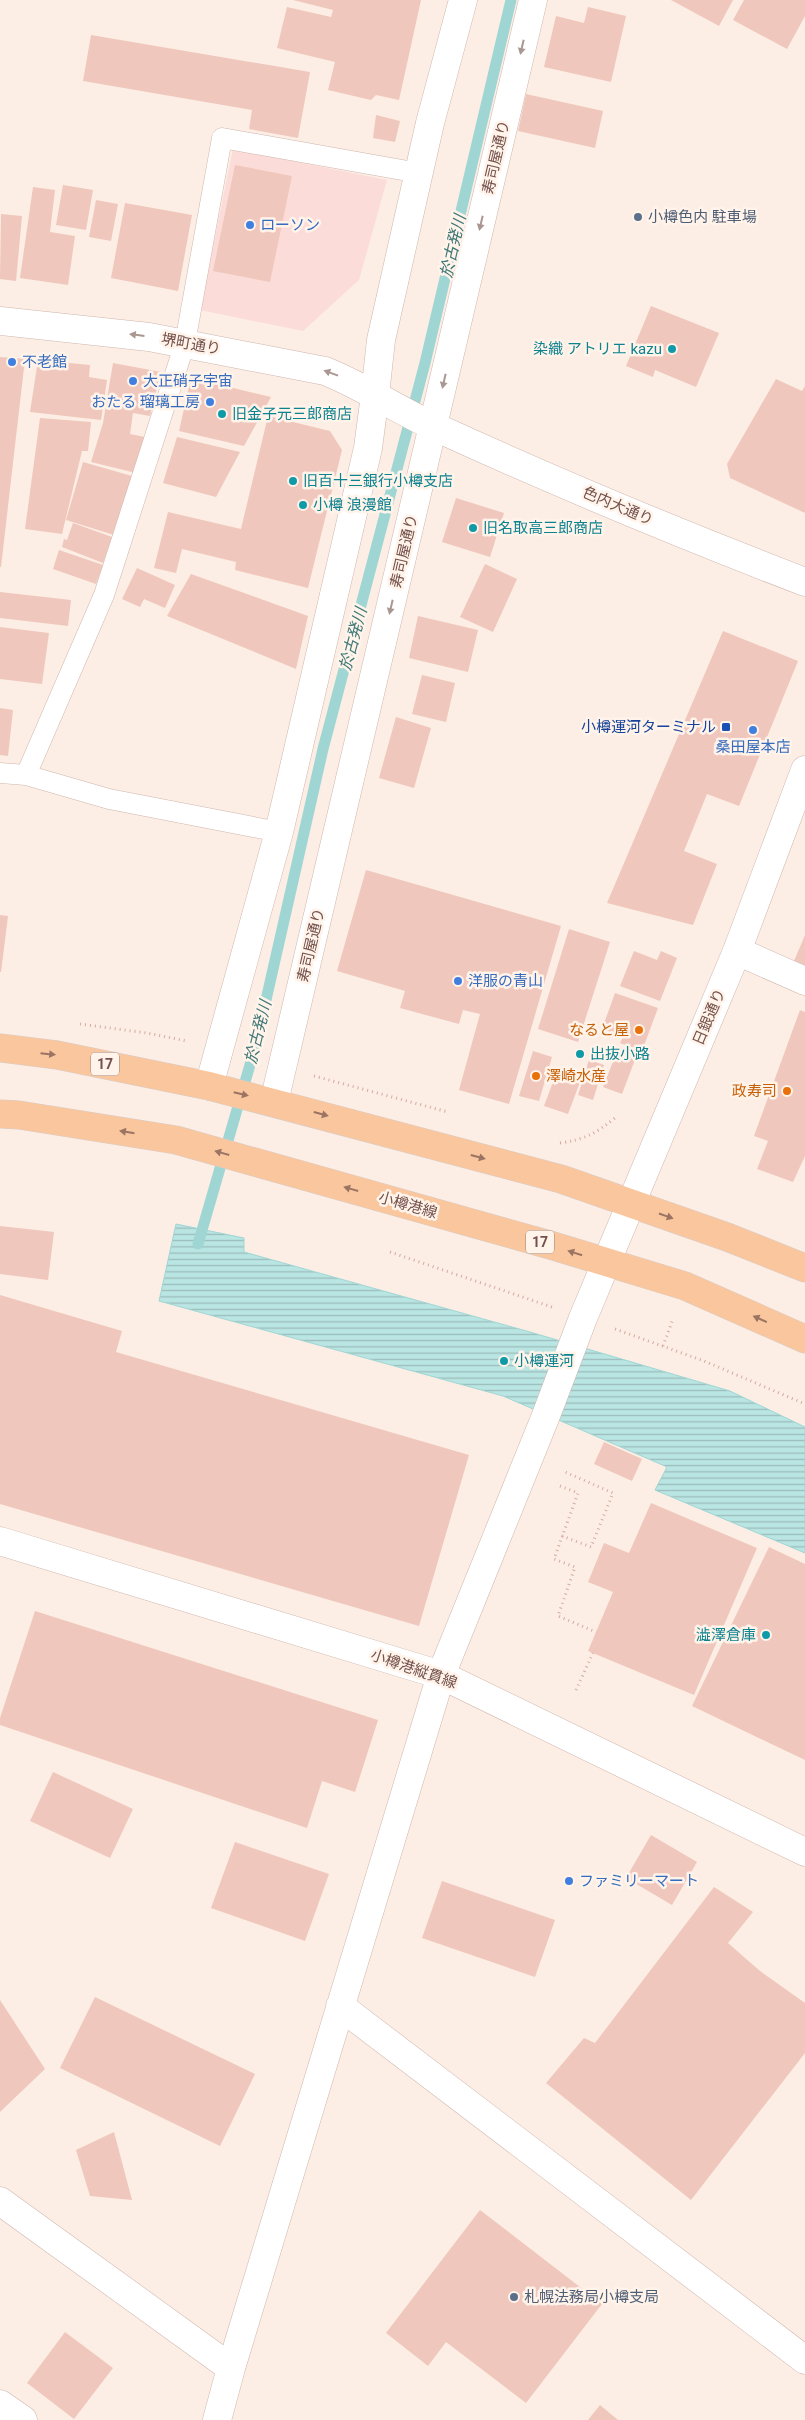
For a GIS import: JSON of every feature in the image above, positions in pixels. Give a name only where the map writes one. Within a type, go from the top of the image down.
[{"type":"main road","name":"17","points":[[0,1048],[57,1055],[209,1086],[561,1179],[727,1237],[805,1268]]},
{"type":"main road","name":"小樽港線","points":[[0,1114],[176,1140],[550,1244],[685,1286],[805,1339]]},
{"type":"street","points":[[209,1086],[279,832],[368,448],[381,340],[418,173],[462,0]]},
{"type":"street","name":"寿司屋通り","points":[[274,1102],[533,0]]},
{"type":"street","name":"堺町通り","points":[[0,321],[52,325],[185,342],[325,370],[349,380],[398,409]]},
{"type":"street","name":"色内大通り","points":[[398,409],[703,543],[805,582]]},
{"type":"street","name":"日銀通り","points":[[217,2420],[230,2368],[441,1675],[545,1418],[605,1262],[737,951],[805,770]]},
{"type":"street","points":[[737,951],[805,981]]},
{"type":"street","name":"小樽港縦貫線","points":[[0,1541],[441,1675],[805,1852]]},
{"type":"street","points":[[340,2006],[805,2360]]},
{"type":"street","points":[[0,2201],[230,2368]]},
{"type":"street","points":[[0,2404],[23,2420]]},
{"type":"lane","points":[[26,775],[104,595],[185,342],[222,138],[418,173]]},
{"type":"lane","points":[[0,773],[26,775],[109,799],[279,832]]},
{"type":"path","points":[[73,1023],[147,1032],[220,1048]]},
{"type":"path","points":[[283,1067],[455,1114]]},
{"type":"path","points":[[555,1142],[581,1140],[598,1132],[615,1118]]},
{"type":"path","points":[[390,1252],[580,1324],[663,1346],[805,1404]]},
{"type":"path","points":[[663,1346],[673,1319]]},
{"type":"path","points":[[562,1536],[591,1547],[614,1494],[565,1472]]},
{"type":"path","points":[[560,1486],[578,1493],[554,1559],[574,1567],[558,1616],[596,1632]]},
{"type":"path","points":[[576,1690],[593,1653]]},
{"type":"shaded area","points":[[233,149],[387,180],[359,280],[303,331],[200,310]]},
{"type":"water","name":"小樽運河","points":[[176,1224],[244,1238],[244,1252],[530,1332],[730,1391],[805,1427],[805,1553],[655,1490],[667,1467],[503,1396],[159,1301]]},
{"type":"building","points":[[293,0],[421,0],[399,100],[376,95],[371,100],[328,90],[335,62],[277,48],[287,7],[331,17],[333,10]]},
{"type":"building","points":[[671,0],[733,0],[719,26]]},
{"type":"building","points":[[744,0],[805,0],[805,16],[787,49],[733,20]]},
{"type":"building","points":[[588,7],[626,16],[611,82],[544,67],[556,16],[584,23]]},
{"type":"building","points":[[91,35],[310,72],[298,138],[249,129],[252,110],[83,81]]},
{"type":"building","points":[[526,94],[603,111],[595,148],[518,131]]},
{"type":"building","points":[[376,115],[400,121],[395,142],[373,138]]},
{"type":"building","points":[[235,165],[292,176],[270,282],[213,271]]},
{"type":"building","points":[[63,185],[93,190],[86,230],[56,225]]},
{"type":"building","points":[[33,187],[55,190],[50,232],[75,236],[68,285],[20,278]]},
{"type":"building","points":[[96,200],[118,204],[111,241],[89,237]]},
{"type":"building","points":[[125,203],[192,215],[178,291],[111,278]]},
{"type":"building","points":[[1,214],[22,216],[16,281],[0,279]]},
{"type":"building","name":"染織 アトリエ kazu","points":[[651,306],[719,333],[696,387],[655,370],[653,377],[626,366]]},
{"type":"building","points":[[0,357],[25,359],[1,567],[0,567]]},
{"type":"building","points":[[38,360],[90,365],[89,377],[107,380],[101,420],[30,412]]},
{"type":"building","points":[[113,363],[161,372],[150,416],[133,413],[130,434],[145,437],[136,473],[91,462],[103,423]]},
{"type":"building","name":"旧金子元三郎商店","points":[[191,378],[271,397],[244,446],[179,431]]},
{"type":"building","points":[[776,379],[802,391],[805,386],[805,513],[730,478],[727,464]]},
{"type":"building","name":"旧百十三銀行小樽支店","points":[[268,416],[330,431],[342,450],[308,588],[235,570],[236,562],[182,549],[176,573],[154,568],[168,512],[241,529]]},
{"type":"building","points":[[40,418],[91,422],[88,451],[82,451],[62,534],[25,529]]},
{"type":"building","points":[[177,437],[240,452],[216,497],[163,483]]},
{"type":"building","points":[[83,462],[132,476],[114,535],[66,520]]},
{"type":"building","name":"旧名取高三郎商店","points":[[456,498],[504,513],[490,557],[442,542]]},
{"type":"building","points":[[73,523],[112,537],[103,563],[62,547],[64,539],[67,540]]},
{"type":"building","points":[[59,550],[103,565],[96,584],[53,569]]},
{"type":"building","points":[[485,564],[517,579],[493,632],[460,617]]},
{"type":"building","points":[[137,568],[175,585],[165,608],[144,599],[140,607],[122,599]]},
{"type":"building","points":[[191,574],[308,616],[296,669],[167,616]]},
{"type":"building","points":[[0,592],[71,600],[68,626],[0,618]]},
{"type":"building","points":[[418,616],[478,630],[468,672],[409,658]]},
{"type":"building","points":[[0,627],[49,633],[42,684],[0,679]]},
{"type":"building","name":"小樽運河ターミナル","points":[[723,631],[798,661],[739,806],[707,794],[684,851],[717,864],[693,925],[607,903]]},
{"type":"building","points":[[422,675],[455,683],[446,722],[412,714]]},
{"type":"building","points":[[0,708],[13,710],[8,756],[0,755]]},
{"type":"building","points":[[396,717],[431,728],[414,788],[379,778]]},
{"type":"building","name":"洋服の青山","points":[[366,870],[561,926],[509,1104],[459,1090],[480,1014],[463,1010],[459,1024],[400,1008],[405,991],[337,971]]},
{"type":"building","points":[[0,915],[8,916],[1,972],[0,972]]},
{"type":"building","points":[[569,929],[610,942],[578,1042],[538,1029]]},
{"type":"building","points":[[805,935],[805,974],[791,968]]},
{"type":"building","points":[[634,951],[657,960],[661,951],[677,958],[660,1001],[620,986]]},
{"type":"building","points":[[615,993],[658,1008],[642,1051],[620,1043],[623,1037],[602,1029]]},
{"type":"building","points":[[800,1010],[805,1012],[805,1156],[793,1182],[757,1169],[768,1141],[754,1136]]},
{"type":"building","points":[[618,1049],[636,1057],[622,1094],[603,1087]]},
{"type":"building","name":"澤崎水産","points":[[533,1051],[552,1057],[539,1101],[519,1096]]},
{"type":"building","points":[[589,1060],[604,1065],[593,1100],[578,1095]]},
{"type":"building","points":[[556,1074],[580,1082],[568,1114],[544,1106]]},
{"type":"building","points":[[0,1226],[54,1232],[48,1280],[0,1274]]},
{"type":"building","points":[[0,1295],[122,1331],[116,1352],[469,1455],[419,1626],[0,1504]]},
{"type":"building","points":[[604,1442],[642,1459],[632,1481],[594,1464]]},
{"type":"building","points":[[651,1503],[757,1548],[694,1695],[588,1651],[613,1592],[588,1582],[604,1543],[629,1553]]},
{"type":"building","name":"澁澤倉庫","points":[[769,1547],[805,1564],[805,1760],[692,1706]]},
{"type":"building","points":[[35,1611],[378,1720],[355,1792],[322,1781],[307,1828],[0,1725],[0,1718]]},
{"type":"building","points":[[53,1772],[133,1809],[110,1858],[30,1821]]},
{"type":"building","points":[[651,1835],[697,1862],[672,1905],[626,1878]]},
{"type":"building","points":[[235,1842],[329,1874],[305,1941],[211,1908]]},
{"type":"building","points":[[442,1881],[555,1920],[535,1977],[422,1938]]},
{"type":"building","points":[[714,1887],[753,1912],[728,1943],[760,1971],[805,2003],[805,2053],[691,2200],[546,2083],[584,2038],[595,2043]]},
{"type":"building","points":[[95,1997],[255,2074],[220,2146],[60,2068]]},
{"type":"building","points":[[0,2000],[45,2069],[0,2112]]},
{"type":"building","points":[[114,2132],[132,2200],[90,2196],[76,2150]]},
{"type":"building","points":[[480,2210],[602,2304],[526,2403],[446,2342],[428,2366],[386,2333]]},
{"type":"building","points":[[65,2332],[113,2368],[74,2419],[27,2383]]},
{"type":"building","points":[[600,2405],[618,2420],[588,2420]]},
{"type":"waterway","name":"於古発川","points":[[198,1244],[256,1044],[323,749],[425,363],[511,0]]},
{"type":"place","name":"小樽色内 駐車場","points":[[638,217]]},
{"type":"place","name":"ローソン","points":[[250,225]]},
{"type":"place","name":"染織 アトリエ kazu","points":[[672,349]]},
{"type":"place","name":"不老館","points":[[12,362]]},
{"type":"place","name":"大正硝子宇宙","points":[[133,381]]},
{"type":"place","name":"おたる 瑠璃工房","points":[[210,402]]},
{"type":"place","name":"旧金子元三郎商店","points":[[222,414]]},
{"type":"place","name":"旧百十三銀行小樽支店","points":[[293,481]]},
{"type":"place","name":"小樽 浪漫館","points":[[303,505]]},
{"type":"place","name":"旧名取高三郎商店","points":[[473,528]]},
{"type":"place","name":"小樽運河ターミナル","points":[[726,727]]},
{"type":"place","name":"桑田屋本店","points":[[753,730]]},
{"type":"place","name":"洋服の青山","points":[[458,981]]},
{"type":"place","name":"なると屋","points":[[639,1030]]},
{"type":"place","name":"出抜小路","points":[[580,1054]]},
{"type":"place","name":"澤崎水産","points":[[536,1076]]},
{"type":"place","name":"政寿司","points":[[787,1091]]},
{"type":"place","name":"小樽運河","points":[[504,1361]]},
{"type":"place","name":"澁澤倉庫","points":[[766,1635]]},
{"type":"place","name":"ファミリーマート","points":[[569,1881]]},
{"type":"place","name":"札幌法務局小樽支局","points":[[514,2297]]}]
